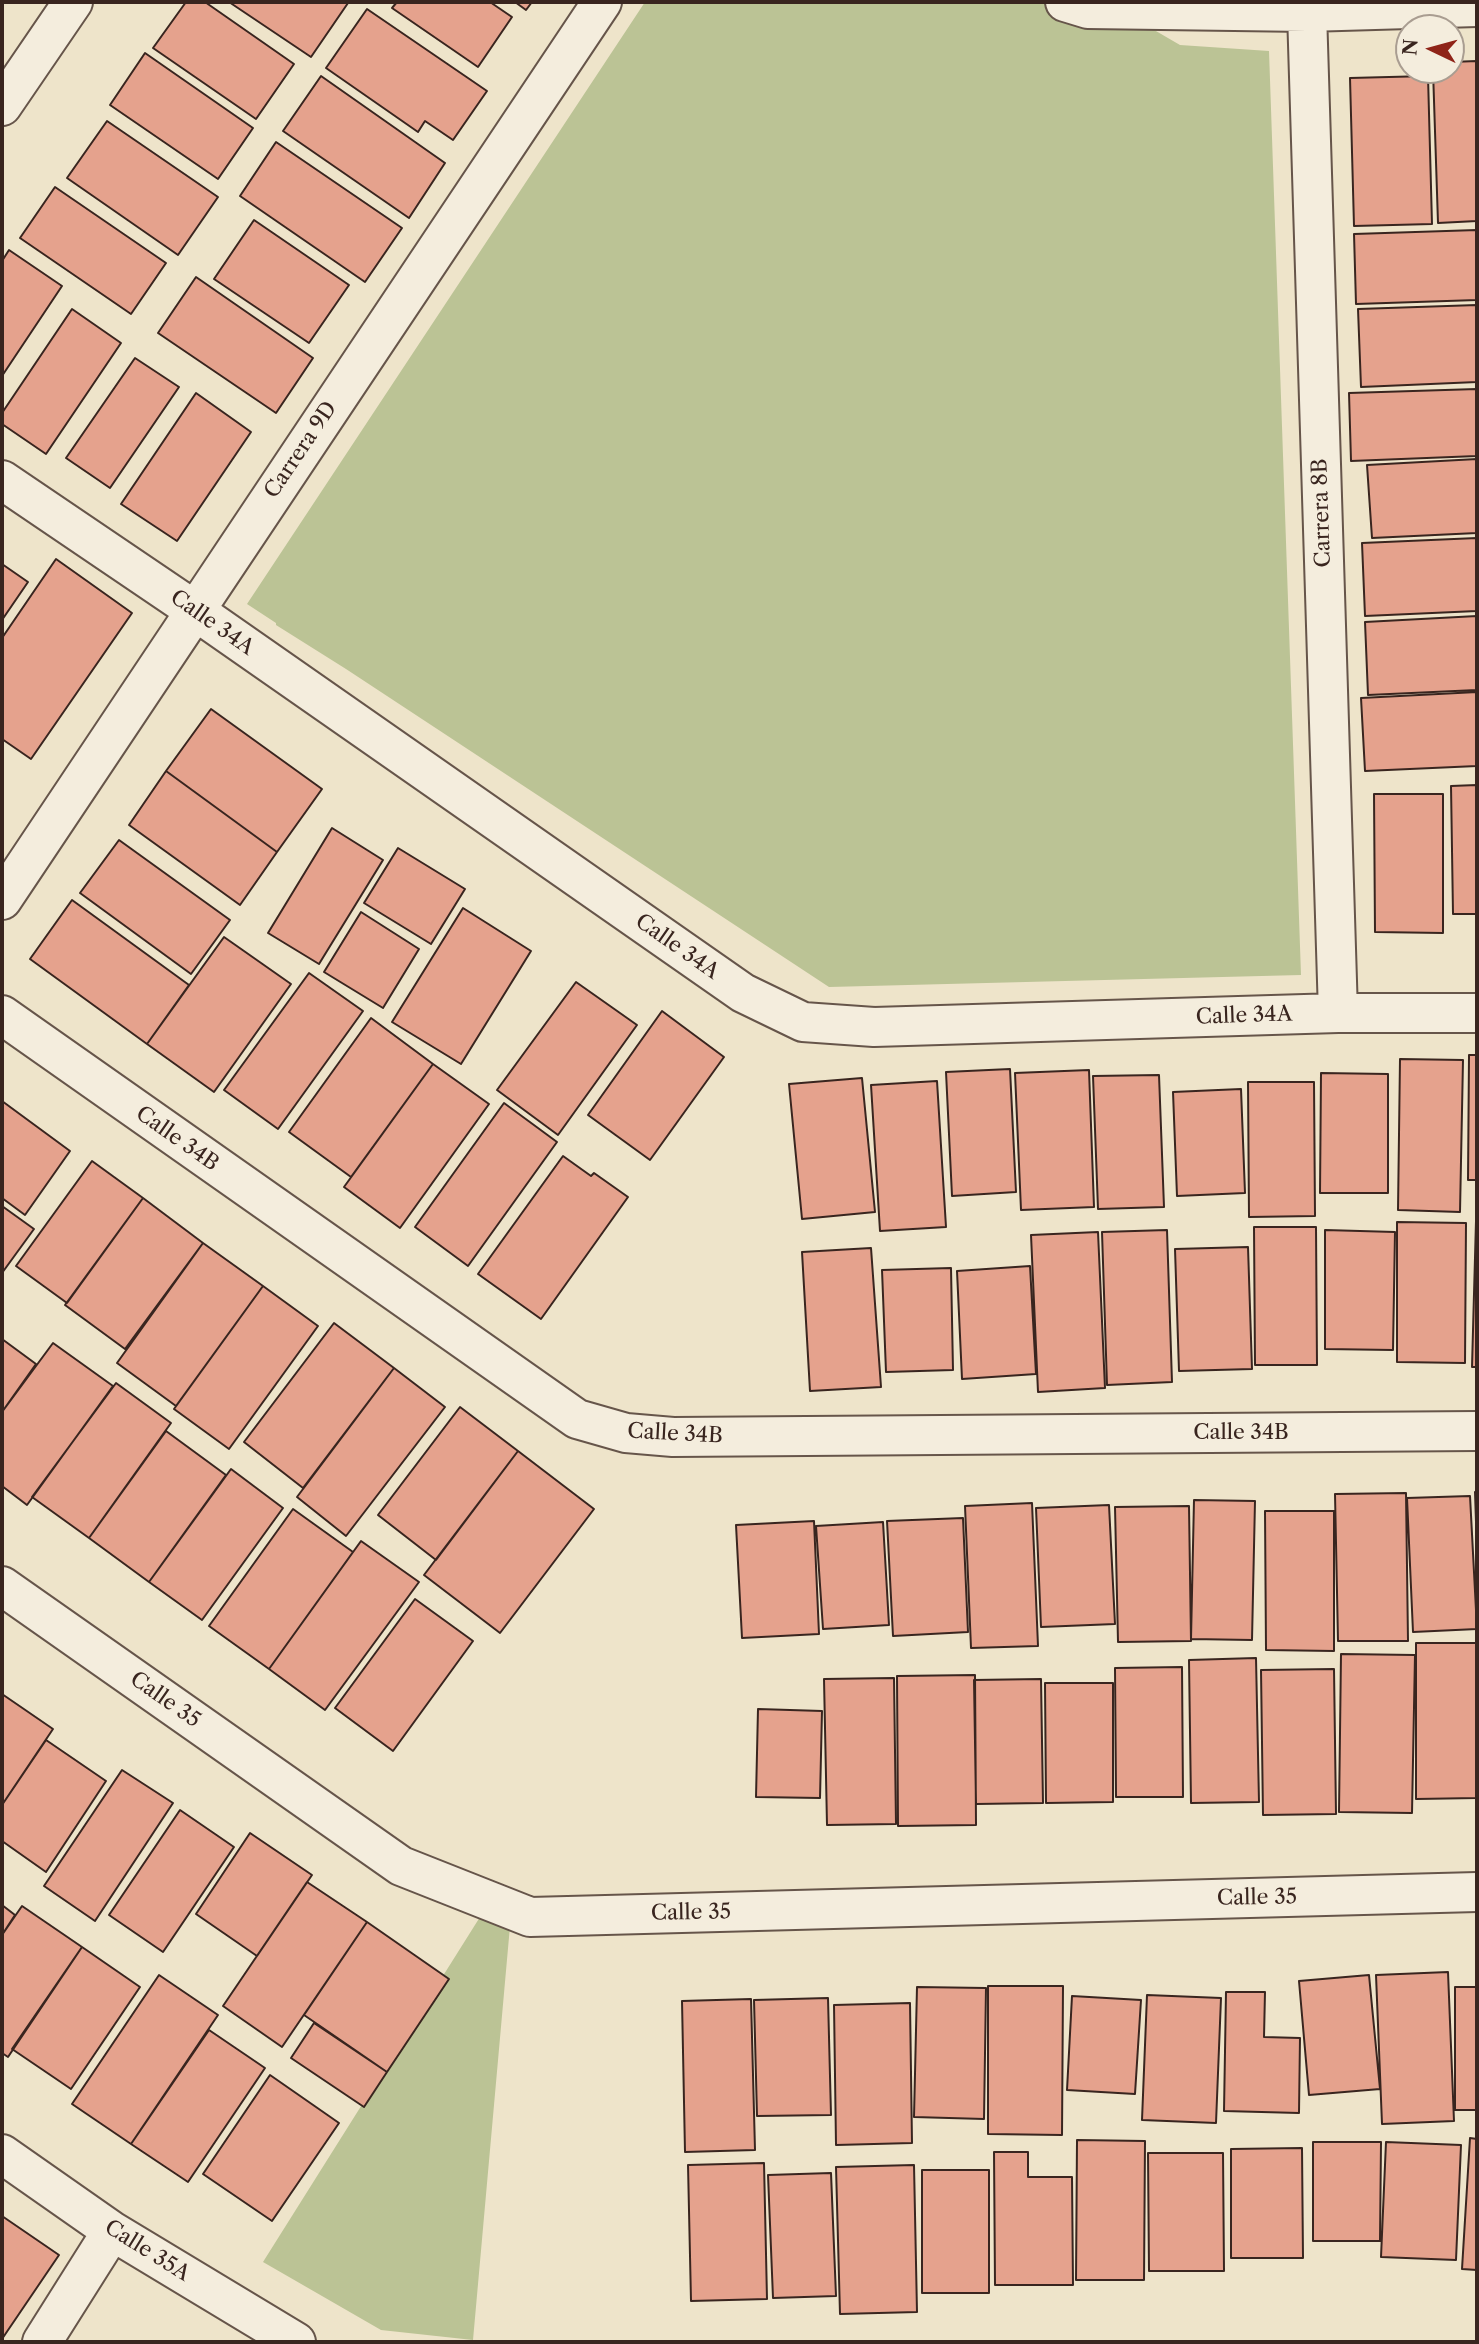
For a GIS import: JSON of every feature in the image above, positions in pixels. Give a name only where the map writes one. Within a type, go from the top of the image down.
[{"type":"street","points":[[2,106],[73,2]]},
{"type":"street","name":"Carrera 9D","points":[[2,900],[603,2]]},
{"type":"street","points":[[1065,2],[1088,9],[1307,12],[1477,7]]},
{"type":"street","name":"Carrera 8B","points":[[1307,12],[1338,1013]]},
{"type":"street","name":"Calle 34A","points":[[2,480],[194,610],[743,993],[803,1021],[874,1027],[1338,1013],[1477,1013]]},
{"type":"street","name":"Calle 34B","points":[[2,1015],[577,1419],[613,1430],[673,1437],[1477,1431]]},
{"type":"street","name":"Calle 35","points":[[2,1586],[401,1866],[530,1917],[1477,1892]]},
{"type":"street","name":"Calle 35A","points":[[2,2154],[112,2231],[296,2342]]},
{"type":"street","points":[[42,2342],[112,2231]]},
{"type":"green space","points":[[645,2],[1106,2],[1180,45],[1269,51],[1301,975],[829,987],[247,604]]},
{"type":"green space","points":[[480,1917],[510,1926],[473,2340],[381,2330],[263,2262]]},
{"type":"building","points":[[186,2],[205,2],[294,64],[256,119],[153,48]]},
{"type":"building","points":[[229,2],[347,2],[348,3],[311,57]]},
{"type":"building","points":[[397,2],[490,2],[512,17],[478,67],[392,8]]},
{"type":"building","points":[[515,2],[532,2],[526,10]]},
{"type":"building","points":[[367,9],[487,91],[453,140],[425,121],[418,132],[326,68]]},
{"type":"building","points":[[145,53],[253,128],[218,179],[110,105]]},
{"type":"building","points":[[1465,61],[1477,61],[1477,221],[1438,223],[1433,84],[1465,84]]},
{"type":"building","points":[[321,76],[445,163],[409,218],[283,131]]},
{"type":"building","points":[[1395,77],[1395,84],[1428,84],[1432,224],[1354,226],[1350,78]]},
{"type":"building","points":[[107,121],[218,197],[178,255],[67,178]]},
{"type":"building","points":[[276,142],[402,228],[365,282],[240,196]]},
{"type":"building","points":[[55,187],[166,263],[131,314],[20,238]]},
{"type":"building","points":[[254,220],[349,285],[309,343],[214,279]]},
{"type":"building","points":[[1477,230],[1477,300],[1356,304],[1354,234]]},
{"type":"building","points":[[9,250],[62,286],[2,376],[2,261]]},
{"type":"building","points":[[196,277],[313,358],[276,413],[158,333]]},
{"type":"building","points":[[1477,305],[1477,382],[1361,387],[1358,309]]},
{"type":"building","points":[[72,309],[121,343],[46,454],[2,424],[2,413]]},
{"type":"building","points":[[135,358],[179,387],[110,488],[66,458]]},
{"type":"building","points":[[1477,389],[1477,456],[1351,461],[1349,393]]},
{"type":"building","points":[[196,393],[251,432],[177,541],[121,504]]},
{"type":"building","points":[[1477,459],[1477,533],[1372,538],[1367,465]]},
{"type":"building","points":[[1477,538],[1477,611],[1365,616],[1362,543]]},
{"type":"building","points":[[56,559],[132,613],[31,759],[2,739],[2,638]]},
{"type":"building","points":[[2,564],[28,582],[2,620]]},
{"type":"building","points":[[1477,616],[1477,690],[1368,695],[1365,622]]},
{"type":"building","points":[[1477,692],[1477,766],[1365,771],[1361,698]]},
{"type":"building","points":[[211,709],[322,789],[277,852],[166,771]]},
{"type":"building","points":[[166,771],[277,852],[240,905],[129,825]]},
{"type":"building","points":[[1477,785],[1477,914],[1453,914],[1451,786]]},
{"type":"building","points":[[1374,794],[1443,794],[1443,933],[1375,932]]},
{"type":"building","points":[[332,828],[383,860],[319,964],[268,933]]},
{"type":"building","points":[[119,840],[230,920],[191,974],[80,893]]},
{"type":"building","points":[[398,848],[465,889],[431,944],[364,903]]},
{"type":"building","points":[[72,900],[189,985],[147,1044],[30,959]]},
{"type":"building","points":[[463,908],[531,951],[461,1064],[392,1022]]},
{"type":"building","points":[[361,912],[419,949],[383,1008],[324,972]]},
{"type":"building","points":[[224,937],[291,984],[214,1092],[147,1044]]},
{"type":"building","points":[[309,973],[363,1011],[278,1129],[224,1090]]},
{"type":"building","points":[[576,982],[637,1025],[558,1135],[497,1090]]},
{"type":"building","points":[[662,1011],[724,1057],[650,1160],[588,1115]]},
{"type":"building","points":[[371,1018],[433,1064],[351,1177],[289,1132]]},
{"type":"building","points":[[1469,1055],[1477,1055],[1477,1180],[1468,1180]]},
{"type":"building","points":[[1400,1059],[1463,1060],[1460,1212],[1398,1210]]},
{"type":"building","points":[[433,1064],[489,1104],[400,1228],[344,1187]]},
{"type":"building","points":[[1010,1069],[1016,1192],[952,1196],[946,1072]]},
{"type":"building","points":[[1089,1070],[1094,1207],[1021,1210],[1015,1073]]},
{"type":"building","points":[[1321,1073],[1388,1074],[1388,1193],[1320,1193]]},
{"type":"building","points":[[1159,1075],[1164,1207],[1098,1209],[1093,1076]]},
{"type":"building","points":[[862,1078],[875,1212],[802,1219],[789,1084]]},
{"type":"building","points":[[937,1081],[946,1227],[880,1231],[871,1085]]},
{"type":"building","points":[[1248,1082],[1314,1082],[1315,1216],[1249,1217]]},
{"type":"building","points":[[1241,1089],[1245,1193],[1177,1196],[1173,1092]]},
{"type":"building","points":[[2,1101],[70,1151],[25,1215],[2,1198]]},
{"type":"building","points":[[504,1103],[557,1142],[468,1266],[415,1227]]},
{"type":"building","points":[[563,1156],[591,1176],[594,1173],[628,1197],[541,1319],[478,1274]]},
{"type":"building","points":[[92,1161],[143,1198],[67,1303],[16,1266]]},
{"type":"building","points":[[143,1198],[203,1243],[125,1349],[65,1305]]},
{"type":"building","points":[[2,1206],[34,1229],[2,1273]]},
{"type":"building","points":[[1476,1221],[1477,1367],[1472,1367]]},
{"type":"building","points":[[1397,1222],[1466,1223],[1465,1363],[1397,1362]]},
{"type":"building","points":[[1254,1227],[1316,1227],[1317,1365],[1255,1365]]},
{"type":"building","points":[[1167,1230],[1172,1382],[1107,1385],[1102,1232]]},
{"type":"building","points":[[1325,1230],[1395,1232],[1393,1350],[1325,1349]]},
{"type":"building","points":[[1098,1232],[1105,1388],[1038,1392],[1031,1235]]},
{"type":"building","points":[[203,1243],[263,1286],[176,1406],[117,1363]]},
{"type":"building","points":[[1248,1247],[1252,1369],[1179,1371],[1175,1249]]},
{"type":"building","points":[[871,1248],[881,1387],[810,1391],[802,1252]]},
{"type":"building","points":[[1030,1266],[1036,1374],[962,1379],[957,1271]]},
{"type":"building","points":[[951,1268],[953,1370],[886,1372],[882,1270]]},
{"type":"building","points":[[263,1286],[318,1326],[229,1449],[174,1409]]},
{"type":"building","points":[[334,1323],[394,1368],[303,1488],[244,1442]]},
{"type":"building","points":[[2,1339],[36,1364],[2,1412]]},
{"type":"building","points":[[53,1343],[113,1386],[27,1505],[2,1486],[2,1412]]},
{"type":"building","points":[[394,1368],[445,1407],[346,1536],[297,1497]]},
{"type":"building","points":[[116,1383],[171,1423],[89,1538],[32,1497]]},
{"type":"building","points":[[460,1407],[518,1451],[436,1560],[378,1515]]},
{"type":"building","points":[[166,1431],[226,1475],[149,1582],[89,1538]]},
{"type":"building","points":[[518,1451],[594,1509],[500,1633],[424,1575]]},
{"type":"building","points":[[231,1469],[283,1508],[202,1620],[149,1582]]},
{"type":"building","points":[[1475,1492],[1477,1492],[1477,1552]]},
{"type":"building","points":[[1406,1493],[1408,1641],[1338,1641],[1335,1494]]},
{"type":"building","points":[[1470,1496],[1477,1629],[1413,1632],[1407,1498]]},
{"type":"building","points":[[1194,1500],[1255,1501],[1252,1640],[1191,1639]]},
{"type":"building","points":[[1032,1503],[1038,1646],[971,1648],[965,1506]]},
{"type":"building","points":[[1109,1505],[1115,1624],[1041,1627],[1036,1508]]},
{"type":"building","points":[[1189,1506],[1191,1641],[1118,1642],[1115,1507]]},
{"type":"building","points":[[293,1509],[353,1552],[269,1669],[209,1626]]},
{"type":"building","points":[[1265,1511],[1334,1511],[1334,1651],[1266,1650]]},
{"type":"building","points":[[963,1518],[968,1632],[893,1636],[887,1521]]},
{"type":"building","points":[[814,1521],[819,1634],[742,1638],[736,1525]]},
{"type":"building","points":[[883,1522],[889,1625],[823,1629],[816,1526]]},
{"type":"building","points":[[361,1541],[419,1582],[325,1710],[269,1669]]},
{"type":"building","points":[[415,1599],[473,1641],[393,1751],[335,1708]]},
{"type":"building","points":[[1416,1643],[1477,1643],[1477,1798],[1416,1799]]},
{"type":"building","points":[[1341,1654],[1415,1655],[1412,1813],[1339,1812]]},
{"type":"building","points":[[1256,1658],[1259,1802],[1191,1803],[1189,1660]]},
{"type":"building","points":[[1182,1667],[1183,1797],[1116,1797],[1115,1668]]},
{"type":"building","points":[[1334,1669],[1336,1814],[1263,1815],[1261,1670]]},
{"type":"building","points":[[975,1675],[976,1825],[898,1826],[897,1676]]},
{"type":"building","points":[[894,1678],[896,1824],[827,1825],[824,1679]]},
{"type":"building","points":[[1041,1679],[1043,1803],[976,1804],[974,1680]]},
{"type":"building","points":[[1045,1683],[1113,1683],[1113,1802],[1046,1803]]},
{"type":"building","points":[[2,1694],[53,1729],[2,1805]]},
{"type":"building","points":[[758,1709],[822,1711],[820,1798],[756,1797]]},
{"type":"building","points":[[46,1740],[106,1781],[46,1872],[2,1841],[2,1805]]},
{"type":"building","points":[[122,1770],[173,1803],[95,1921],[44,1886]]},
{"type":"building","points":[[180,1810],[234,1847],[163,1952],[109,1915]]},
{"type":"building","points":[[250,1833],[312,1875],[257,1956],[196,1914]]},
{"type":"building","points":[[307,1882],[367,1922],[282,2047],[223,2006]]},
{"type":"building","points":[[2,1905],[15,1915],[2,1935]]},
{"type":"building","points":[[22,1906],[82,1947],[8,2057],[2,2053],[2,1935]]},
{"type":"building","points":[[367,1922],[449,1979],[387,2072],[304,2015]]},
{"type":"building","points":[[82,1947],[140,1987],[71,2089],[12,2049]]},
{"type":"building","points":[[1448,1972],[1454,2121],[1382,2124],[1376,1975]]},
{"type":"building","points":[[159,1975],[218,2015],[131,2144],[72,2104]]},
{"type":"building","points":[[1369,1975],[1380,2089],[1309,2095],[1299,1981]]},
{"type":"building","points":[[988,1986],[1063,1986],[1062,2135],[988,2134]]},
{"type":"building","points":[[917,1987],[986,1988],[984,2119],[914,2117]]},
{"type":"building","points":[[1455,1987],[1477,1987],[1477,2110],[1455,2110]]},
{"type":"building","points":[[1226,1992],[1265,1992],[1264,2037],[1300,2038],[1299,2113],[1224,2111]]},
{"type":"building","points":[[1147,1995],[1221,1998],[1216,2123],[1142,2120]]},
{"type":"building","points":[[1072,1996],[1141,2000],[1135,2094],[1067,2090]]},
{"type":"building","points":[[828,1998],[831,2115],[757,2116],[754,2000]]},
{"type":"building","points":[[751,1999],[755,2150],[685,2152],[682,2001]]},
{"type":"building","points":[[910,2003],[912,2143],[836,2145],[834,2005]]},
{"type":"building","points":[[314,2023],[387,2072],[364,2107],[291,2058]]},
{"type":"building","points":[[209,2030],[265,2068],[188,2182],[131,2144]]},
{"type":"building","points":[[270,2075],[339,2123],[272,2221],[203,2174]]},
{"type":"building","points":[[1470,2138],[1477,2139],[1477,2270],[1462,2269]]},
{"type":"building","points":[[1077,2140],[1145,2141],[1144,2280],[1076,2280]]},
{"type":"building","points":[[1313,2142],[1381,2142],[1380,2241],[1313,2241]]},
{"type":"building","points":[[1386,2142],[1461,2145],[1456,2260],[1381,2257]]},
{"type":"building","points":[[1302,2148],[1303,2258],[1231,2258],[1231,2149]]},
{"type":"building","points":[[994,2152],[1028,2152],[1028,2177],[1072,2177],[1073,2285],[995,2285]]},
{"type":"building","points":[[1148,2153],[1223,2153],[1224,2271],[1149,2271]]},
{"type":"building","points":[[764,2163],[767,2299],[691,2301],[688,2165]]},
{"type":"building","points":[[914,2165],[917,2312],[840,2314],[836,2167]]},
{"type":"building","points":[[922,2170],[989,2170],[989,2293],[922,2293]]},
{"type":"building","points":[[831,2173],[836,2296],[773,2298],[768,2175]]},
{"type":"building","points":[[2,2216],[59,2255],[2,2339]]}]
